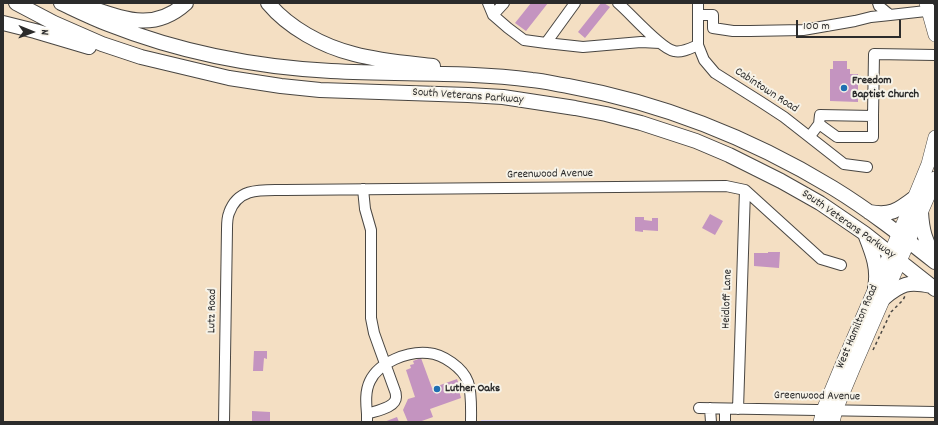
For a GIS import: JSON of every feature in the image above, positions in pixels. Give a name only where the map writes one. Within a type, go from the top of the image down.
[{"type":"highway","name":"South Veterans Parkway","points":[[16,3],[54,23],[102,44],[141,57],[229,78],[320,90],[503,97],[606,114],[669,132],[696,141],[729,155],[781,180],[820,203],[864,234],[934,288]]},
{"type":"highway","name":"South Veterans Parkway","points":[[61,3],[105,23],[158,42],[192,51],[242,61],[272,66],[330,71],[505,76],[535,80],[615,96],[669,112],[706,125],[763,150],[833,188],[869,212],[935,262]]},
{"type":"highway","points":[[78,3],[121,18],[147,21],[169,15],[186,3]]},
{"type":"highway","points":[[268,3],[277,14],[298,30],[324,43],[353,54],[383,60],[505,76]]},
{"type":"highway","points":[[3,23],[57,37],[194,78],[229,78]]},
{"type":"highway","points":[[869,212],[887,214],[902,207],[914,198]]},
{"type":"highway","points":[[921,212],[924,237],[935,256]]},
{"type":"highway","points":[[864,234],[874,258],[879,293],[915,283],[934,288]]},
{"type":"main road","points":[[930,8],[935,35]]},
{"type":"main road","points":[[903,237],[914,198],[928,164],[935,137]]},
{"type":"main road","points":[[903,237],[921,212],[935,178]]},
{"type":"main road","name":"West Hamilton Road","points":[[828,416],[903,237]]},
{"type":"street","points":[[488,3],[494,15],[524,40],[583,47],[641,42],[660,43]]},
{"type":"street","points":[[494,15],[504,3]]},
{"type":"street","points":[[546,43],[575,3]]},
{"type":"street","points":[[618,3],[660,43],[674,51],[684,51],[698,45]]},
{"type":"street","name":"Cabintown Road","points":[[698,3],[698,45],[704,60],[715,73],[784,117],[844,164],[867,167]]},
{"type":"street","points":[[878,3],[879,6],[890,15]]},
{"type":"street","points":[[698,15],[713,15],[713,28],[750,31],[803,30],[871,17],[930,8]]},
{"type":"street","points":[[819,124],[837,136],[873,137],[874,54],[935,55]]},
{"type":"street","points":[[810,136],[819,124],[820,115],[873,116]]},
{"type":"street","name":"Greenwood Avenue","points":[[234,202],[249,192],[259,190],[726,186],[744,190]]},
{"type":"street","points":[[363,189],[365,209],[371,230],[371,318],[374,333],[385,364],[395,391],[396,399],[393,404],[367,418],[367,390],[375,372],[385,364],[398,357],[414,353],[428,352],[443,357],[458,367],[464,374],[468,383],[471,402],[471,422]]},
{"type":"street","points":[[744,190],[821,259],[841,265]]},
{"type":"street","name":"Heidloff Lane","points":[[738,409],[744,190]]},
{"type":"street","name":"Lutz Road","points":[[224,422],[227,229],[229,214],[234,202]]},
{"type":"street","name":"Greenwood Avenue","points":[[699,408],[738,409],[828,416],[935,412]]},
{"type":"street","points":[[710,408],[711,422]]},
{"type":"street","points":[[725,409],[725,422]]},
{"type":"shaded area","points":[[481,420],[726,422],[481,422]]},
{"type":"building","points":[[531,3],[548,3],[526,31],[515,23]]},
{"type":"building","points":[[601,3],[604,3],[610,7],[585,38],[578,32]]},
{"type":"building","name":"Freedom Baptist Church","points":[[833,61],[847,61],[847,69],[850,69],[850,74],[858,74],[858,102],[830,101],[830,69],[833,69]]},
{"type":"building","points":[[710,214],[723,221],[715,235],[702,228]]},
{"type":"building","points":[[635,217],[644,217],[644,220],[652,221],[652,218],[658,218],[658,231],[635,231]]},
{"type":"building","points":[[780,252],[779,268],[754,266],[754,253]]},
{"type":"building","points":[[254,351],[267,351],[267,359],[264,358],[263,371],[253,371]]},
{"type":"building","name":"Luther Oaks","points":[[421,358],[432,388],[457,379],[461,391],[459,391],[461,398],[430,409],[433,417],[419,422],[408,422],[403,410],[408,399],[415,397],[406,370],[411,368],[410,365],[414,364],[413,361]]},
{"type":"building","points":[[252,411],[270,412],[270,422],[252,422]]},
{"type":"building","points":[[397,417],[399,422],[384,422]]},
{"type":"place","name":"Freedom Baptist Church","points":[[844,88]]},
{"type":"place","name":"Luther Oaks","points":[[437,389]]}]
